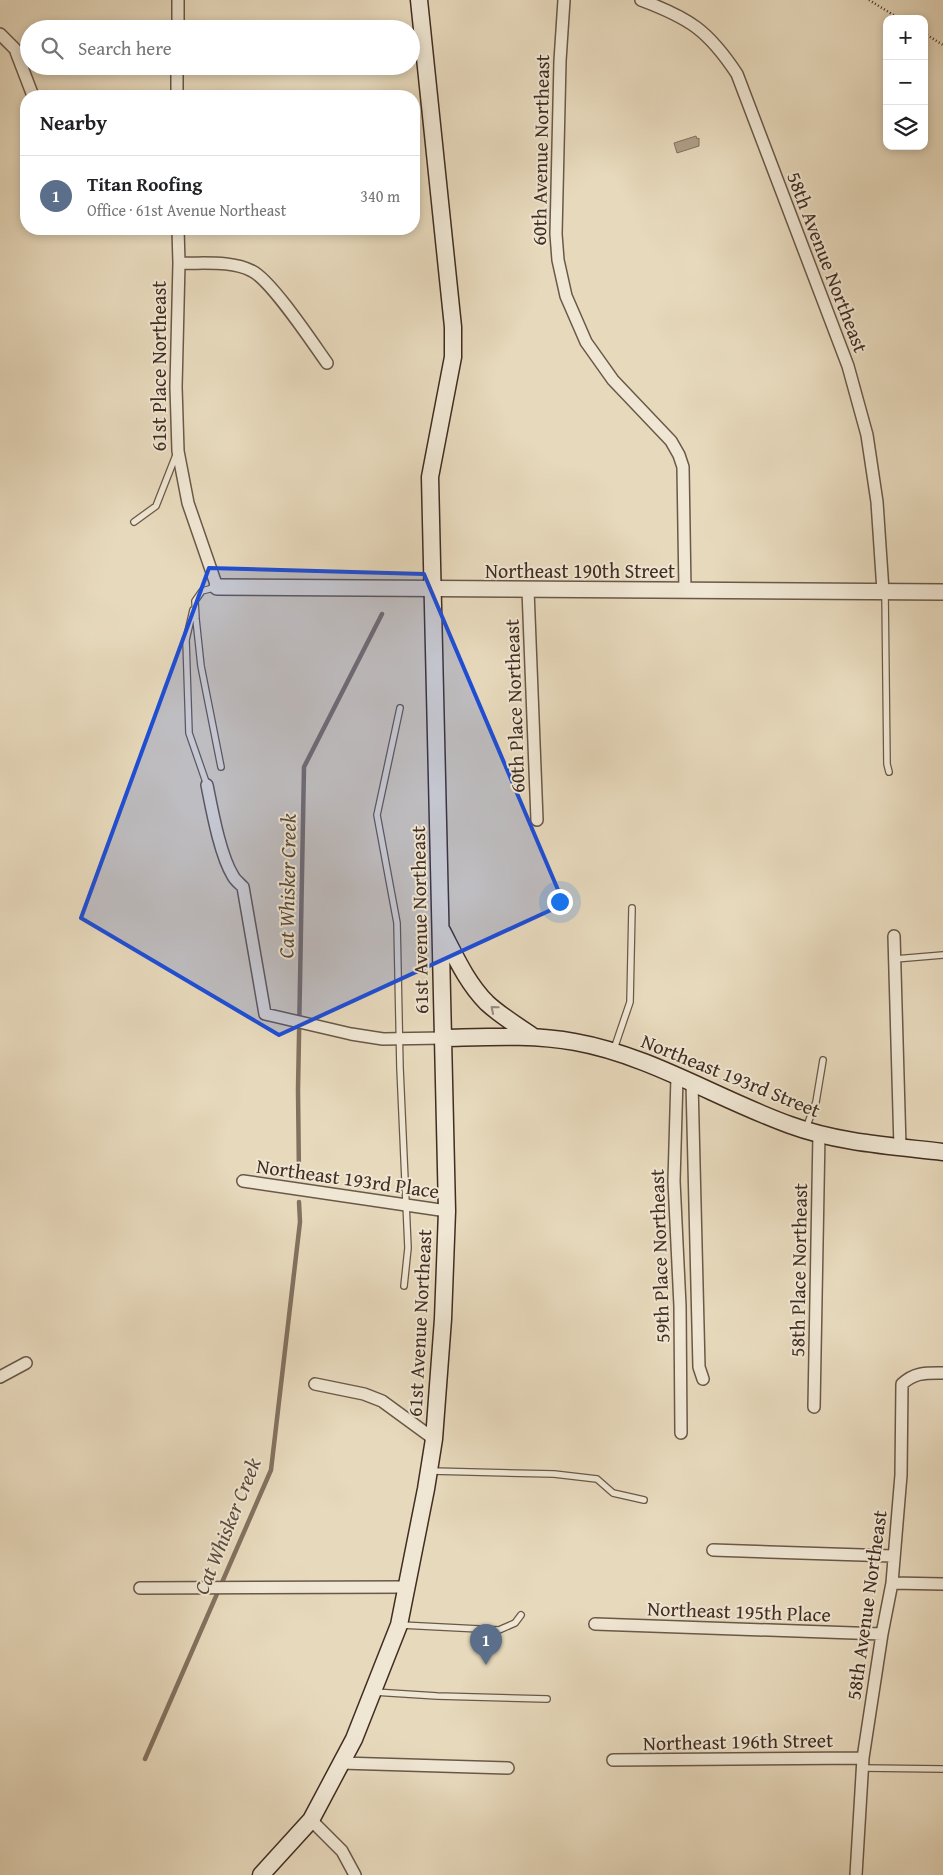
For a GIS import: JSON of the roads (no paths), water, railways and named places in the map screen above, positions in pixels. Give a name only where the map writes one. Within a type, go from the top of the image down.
[{"type":"main road","name":"61st Avenue Northeast","points":[[311,1820],[354,1739],[399,1625],[434,1438],[443,1319],[447,1211],[430,477],[453,357],[453,327],[419,0]]},
{"type":"main road","points":[[440,927],[457,961],[474,988],[500,1014],[534,1037]]},
{"type":"main road","name":"Northeast 193rd Street","points":[[443,1038],[534,1037],[575,1042],[613,1052],[812,1132],[861,1143],[943,1152]]},
{"type":"main road","points":[[261,1875],[311,1820]]},
{"type":"street","points":[[178,0],[178,20]]},
{"type":"street","name":"60th Avenue Northeast","points":[[564,0],[557,169],[556,234],[558,260],[566,296],[586,342],[613,380],[671,441],[679,455],[683,467],[685,591]]},
{"type":"street","name":"58th Avenue Northeast","points":[[641,0],[673,12],[700,29],[722,51],[737,74],[848,366],[867,435],[877,502],[884,591]]},
{"type":"street","points":[[0,34],[15,49],[20,62]]},
{"type":"street","points":[[25,75],[31,90]]},
{"type":"street","points":[[177,90],[178,75]]},
{"type":"street","name":"61st Place Northeast","points":[[178,235],[176,387],[178,451],[188,503],[217,587]]},
{"type":"street","points":[[179,264],[230,265],[252,271],[270,286],[327,363]]},
{"type":"street","name":"Northeast 190th Street","points":[[217,587],[433,590],[943,592]]},
{"type":"street","name":"60th Place Northeast","points":[[528,590],[537,820]]},
{"type":"street","points":[[207,786],[213,818],[223,851],[232,875],[243,887],[265,1014],[351,1034],[383,1038],[443,1038]]},
{"type":"street","points":[[894,936],[900,1147]]},
{"type":"street","name":"59th Place Northeast","points":[[684,1080],[699,1367],[703,1379]]},
{"type":"street","name":"59th Place Northeast","points":[[681,1433],[680,1322],[674,1180],[684,1080]]},
{"type":"street","name":"58th Place Northeast","points":[[812,1132],[814,1407]]},
{"type":"street","name":"Northeast 193rd Place","points":[[244,1181],[447,1211]]},
{"type":"street","points":[[0,1377],[26,1363]]},
{"type":"street","name":"58th Avenue Northeast","points":[[856,1875],[863,1763],[882,1634],[892,1583],[901,1475],[902,1384],[910,1377],[921,1373],[943,1373]]},
{"type":"street","points":[[315,1384],[364,1394],[382,1401],[434,1438]]},
{"type":"street","points":[[713,1550],[893,1556]]},
{"type":"street","points":[[892,1583],[943,1584]]},
{"type":"street","points":[[140,1588],[407,1587]]},
{"type":"street","name":"Northeast 195th Place","points":[[595,1624],[882,1634]]},
{"type":"street","name":"Northeast 196th Street","points":[[613,1760],[863,1763]]},
{"type":"street","points":[[341,1764],[508,1768]]},
{"type":"street","points":[[311,1820],[342,1851],[355,1875]]},
{"type":"lane","points":[[134,522],[156,506],[178,451]]},
{"type":"lane","points":[[207,786],[189,733],[186,640],[195,601],[202,591],[217,587]]},
{"type":"lane","points":[[884,591],[887,764],[889,772]]},
{"type":"lane","points":[[195,601],[201,666],[221,767]]},
{"type":"lane","points":[[400,708],[376,815],[397,923],[399,1038],[408,1248],[404,1286]]},
{"type":"lane","points":[[613,1052],[630,1002],[632,908]]},
{"type":"lane","points":[[895,959],[943,955]]},
{"type":"lane","points":[[812,1132],[823,1060]]},
{"type":"lane","points":[[429,1470],[554,1474],[597,1479],[613,1493],[644,1500]]},
{"type":"lane","points":[[399,1625],[499,1630],[515,1623],[521,1615]]},
{"type":"lane","points":[[372,1692],[547,1699]]},
{"type":"lane","points":[[863,1763],[943,1769]]},
{"type":"waterway","name":"Cat Whisker Creek","points":[[299,1177],[298,1090],[304,767],[382,614]]},
{"type":"waterway","name":"Cat Whisker Creek","points":[[145,1759],[271,1470],[300,1222],[299,1202]]},
{"type":"place","name":"Titan Roofing","points":[[486,1665]]}]
